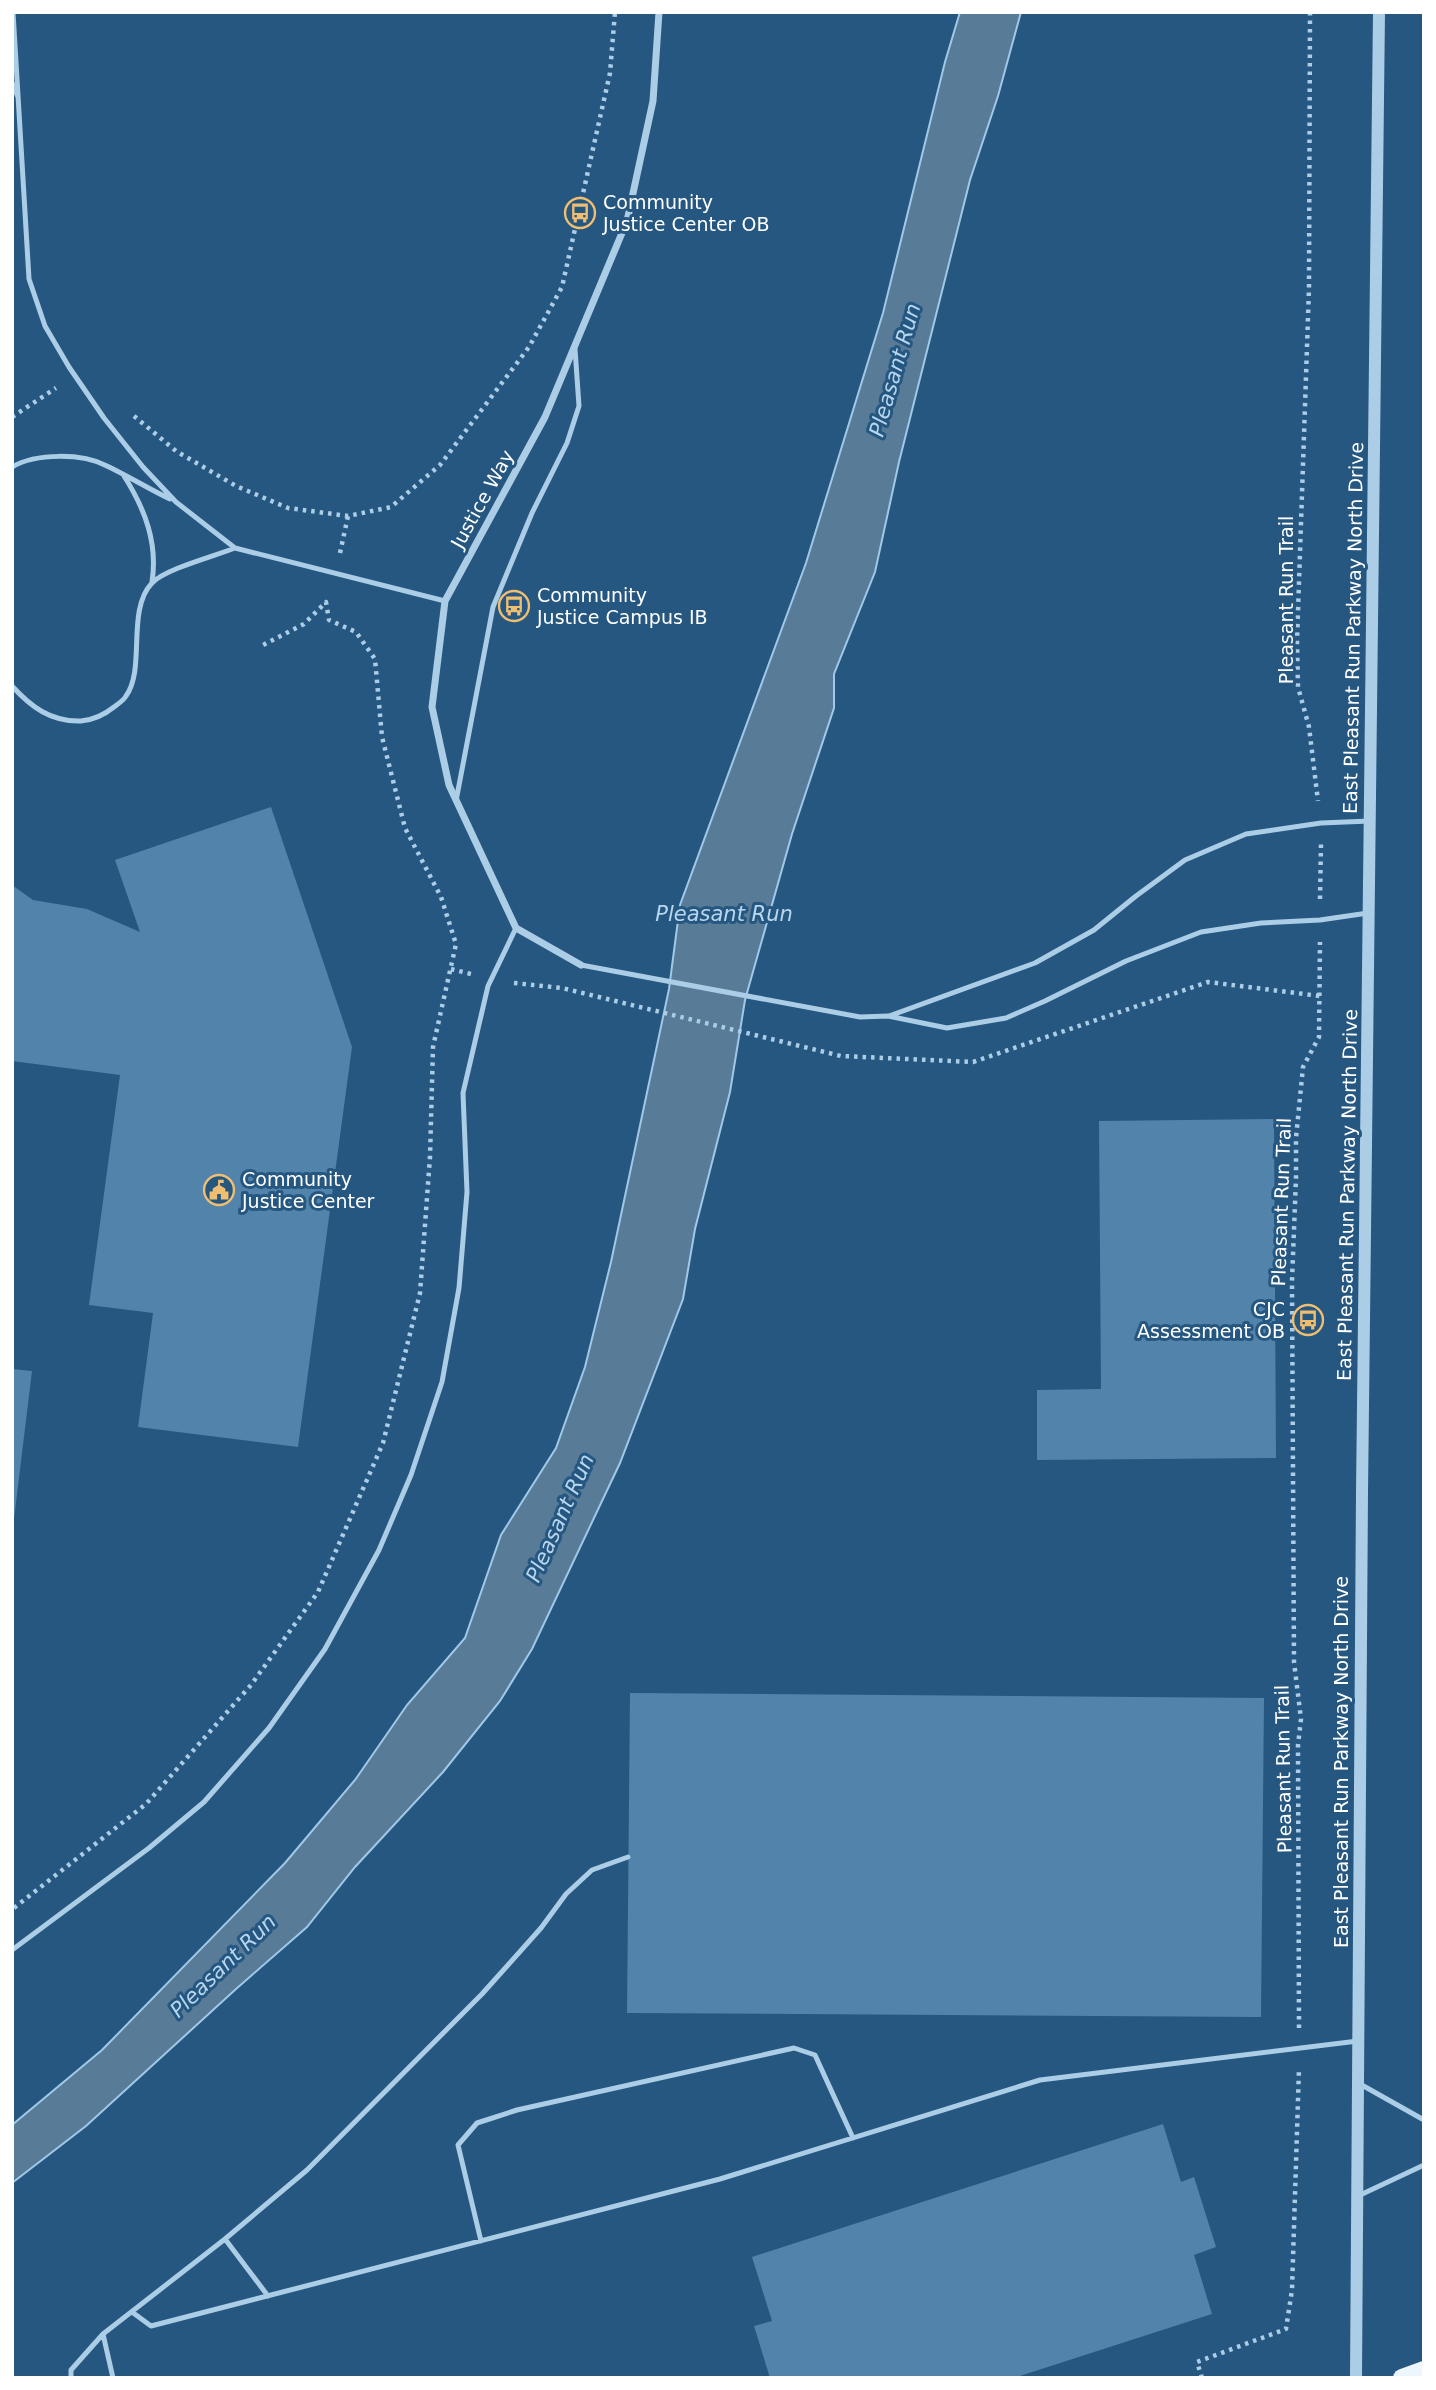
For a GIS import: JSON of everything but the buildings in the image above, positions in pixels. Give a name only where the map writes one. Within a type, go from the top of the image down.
[{"type":"main road","points":[[1402,2378],[1424,2370]]},
{"type":"street","name":"Justice Way","points":[[516,928],[449,785],[432,707],[445,601],[545,417],[627,221],[653,101],[659,12]]},
{"type":"street","name":"East Pleasant Run Parkway North Drive","points":[[1356,2378],[1378,12]]},
{"type":"street","points":[[516,928],[581,965]]},
{"type":"lane","points":[[13,12],[29,279],[45,326],[104,418],[143,467],[176,502],[235,548],[445,601]]},
{"type":"lane","points":[[12,83],[20,103]]},
{"type":"lane","points":[[456,801],[493,607],[532,513],[566,443],[579,406],[575,346]]},
{"type":"lane","points":[[12,467],[23,461],[45,456],[70,457],[105,464],[176,502]]},
{"type":"lane","points":[[12,686],[25,701],[48,716],[68,721],[90,720],[108,712],[127,696],[134,673],[143,596],[152,582],[155,565],[149,527],[123,475]]},
{"type":"lane","points":[[152,582],[235,548]]},
{"type":"lane","points":[[888,1016],[1035,963],[1094,930],[1185,860],[1246,834],[1321,823],[1370,821]]},
{"type":"lane","points":[[581,965],[860,1017],[888,1016],[947,1028],[1006,1018],[1126,961],[1201,932],[1261,923],[1320,920],[1368,912]]},
{"type":"lane","points":[[13,1949],[149,1848],[204,1802],[269,1728],[317,1660],[379,1550],[411,1475],[442,1382],[459,1288],[467,1192],[463,1093],[488,986],[516,928]]},
{"type":"lane","points":[[71,2378],[71,2370],[103,2334],[225,2239],[307,2170],[482,1994],[541,1928],[566,1894],[592,1870],[628,1857]]},
{"type":"lane","points":[[132,2312],[151,2326],[720,2179],[1040,2080],[1358,2041]]},
{"type":"lane","points":[[481,2241],[458,2146],[477,2123],[517,2110],[794,2048],[815,2055],[853,2138]]},
{"type":"lane","points":[[1359,2083],[1424,2120]]},
{"type":"lane","points":[[1358,2196],[1424,2165]]},
{"type":"lane","points":[[225,2239],[268,2295]]},
{"type":"lane","points":[[103,2334],[113,2378]]},
{"type":"path","points":[[127,410],[176,451],[236,486],[288,508],[348,516],[391,507],[440,465],[530,347],[562,287],[610,73],[615,12]]},
{"type":"path","name":"Pleasant Run Trail","points":[[1202,2378],[1197,2362],[1286,2329],[1292,2290],[1299,2049],[1298,1745],[1301,1718],[1294,1662],[1292,1281],[1296,1138],[1303,1068],[1319,1037],[1320,996],[1321,823],[1309,727],[1298,687],[1297,641],[1309,288],[1310,12]]},
{"type":"path","points":[[12,417],[61,384]]},
{"type":"path","points":[[343,545],[348,516]]},
{"type":"path","points":[[13,1909],[146,1804],[251,1685],[318,1592],[383,1443],[420,1293],[430,1157],[433,1047],[456,944],[441,897],[405,828],[382,737],[375,659],[356,632],[329,620],[326,602],[304,624],[263,645]]},
{"type":"path","points":[[522,984],[572,991],[841,1056],[973,1062],[1208,982],[1320,996]]},
{"type":"water","name":"Pleasant Run","points":[[960,12],[1021,12],[998,96],[970,180],[899,462],[875,572],[834,674],[834,708],[792,834],[745,1000],[730,1092],[695,1229],[683,1299],[620,1463],[532,1649],[500,1701],[443,1772],[355,1867],[307,1927],[86,2126],[12,2183],[12,2125],[102,2050],[285,1863],[355,1780],[407,1705],[465,1638],[501,1535],[556,1448],[585,1367],[611,1262],[669,989],[680,905],[806,563],[883,313],[945,62]]},
{"type":"place","name":"Community Justice Center OB","points":[[580,213]]},
{"type":"place","name":"Community Justice Campus IB","points":[[514,606]]},
{"type":"place","name":"Community Justice Center","points":[[219,1190]]},
{"type":"place","name":"CJC Assessment OB","points":[[1308,1320]]}]
